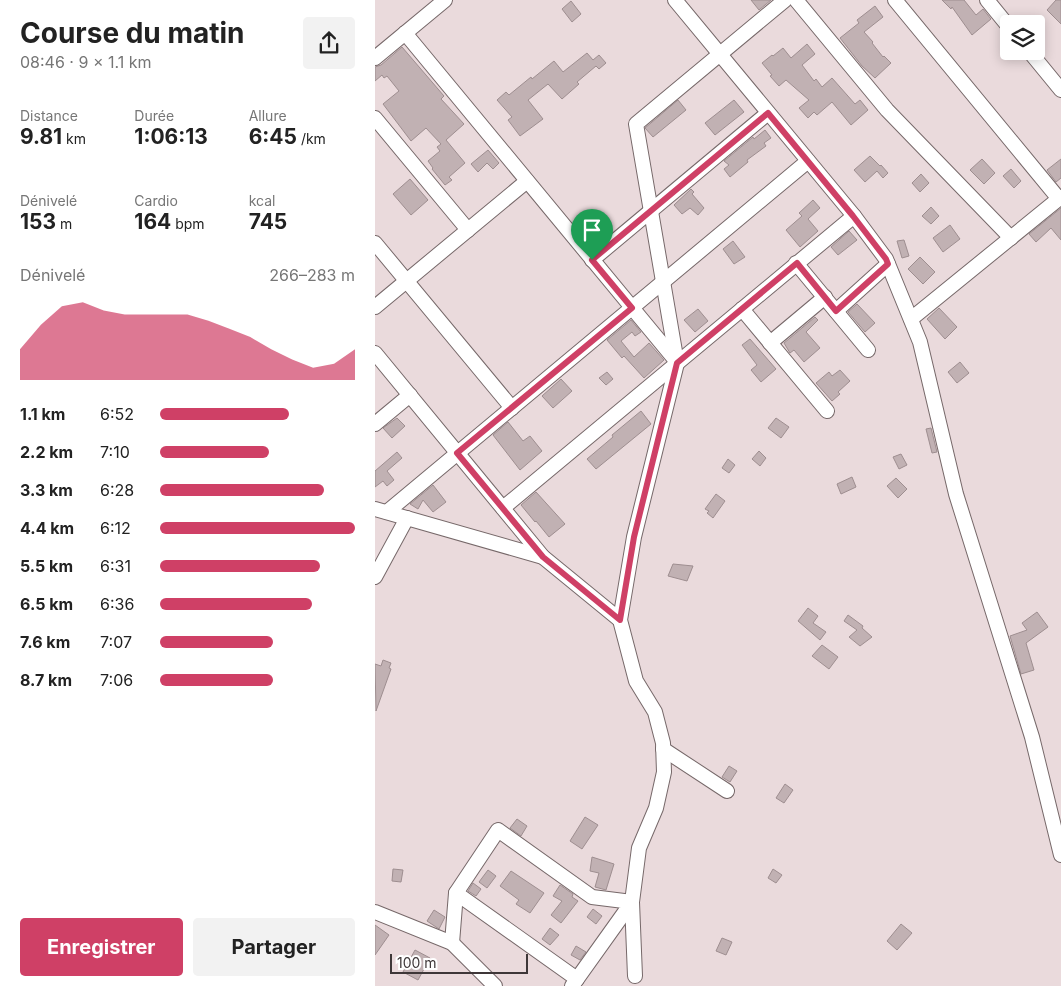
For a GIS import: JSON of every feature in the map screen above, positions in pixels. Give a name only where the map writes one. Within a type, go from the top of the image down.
[{"type":"street","points":[[375,58],[445,0]]},
{"type":"street","points":[[675,0],[853,216],[886,259],[920,342],[956,494],[1032,737],[1061,855]]},
{"type":"street","points":[[635,976],[632,902],[639,848],[656,808],[664,772],[663,750],[655,712],[636,681],[620,620],[634,537],[677,363],[636,124],[785,0]]},
{"type":"street","points":[[796,0],[887,110],[1011,238]]},
{"type":"street","points":[[895,0],[1060,198],[911,318]]},
{"type":"street","points":[[987,0],[1000,16]]},
{"type":"street","points":[[405,33],[677,363]]},
{"type":"street","points":[[1036,60],[1061,90]]},
{"type":"street","points":[[592,260],[768,113]]},
{"type":"street","points":[[375,118],[468,230]]},
{"type":"street","points":[[381,510],[457,453],[808,161]]},
{"type":"street","points":[[375,307],[527,181]]},
{"type":"street","points":[[503,508],[853,216]]},
{"type":"street","points":[[375,243],[512,408]]},
{"type":"street","points":[[797,263],[868,350]]},
{"type":"street","points":[[836,311],[888,264]]},
{"type":"street","points":[[770,343],[825,298]]},
{"type":"street","points":[[742,308],[827,411]]},
{"type":"street","points":[[375,353],[543,557],[620,620]]},
{"type":"street","points":[[375,424],[409,395]]},
{"type":"street","points":[[381,510],[543,557]]},
{"type":"street","points":[[375,577],[407,518]]},
{"type":"street","points":[[663,750],[727,791]]},
{"type":"street","points":[[452,943],[455,893],[498,830],[592,897],[632,902]]},
{"type":"street","points":[[455,893],[575,982],[632,902]]},
{"type":"street","points":[[375,912],[452,943],[495,986]]},
{"type":"building","points":[[751,0],[771,0],[759,10]]},
{"type":"building","points":[[942,0],[964,0],[976,15],[983,9],[991,19],[972,35],[952,7],[951,9]]},
{"type":"building","points":[[1056,0],[1061,0],[1061,24],[1047,10]]},
{"type":"building","points":[[571,1],[581,14],[572,22],[562,9]]},
{"type":"building","points":[[875,6],[883,17],[864,32],[883,57],[891,63],[875,78],[862,66],[840,38],[859,23],[857,20]]},
{"type":"building","points":[[807,44],[815,54],[802,65],[814,81],[816,79],[822,87],[832,78],[855,104],[860,100],[868,110],[851,125],[832,102],[817,115],[814,112],[808,118],[799,108],[809,100],[786,80],[779,86],[762,63],[783,48],[791,58]]},
{"type":"building","points":[[402,47],[444,96],[441,99],[464,124],[446,140],[465,163],[449,177],[452,180],[445,185],[428,161],[440,151],[437,147],[441,144],[426,128],[411,141],[383,104],[399,91],[387,76],[384,78],[382,75],[375,81],[375,67],[381,65]]},
{"type":"building","points":[[587,53],[593,60],[599,55],[606,63],[599,69],[596,66],[577,82],[579,84],[562,99],[548,84],[528,100],[543,119],[520,136],[508,120],[512,117],[497,100],[506,92],[509,95],[554,61],[563,72]]},
{"type":"building","points":[[678,100],[686,110],[653,137],[645,128]]},
{"type":"building","points":[[734,100],[744,112],[715,135],[705,123]]},
{"type":"building","points":[[765,130],[771,138],[764,143],[766,146],[747,160],[748,162],[730,177],[724,169],[729,165],[724,161],[753,137],[754,139]]},
{"type":"building","points":[[488,150],[499,163],[493,169],[487,163],[478,172],[471,164]]},
{"type":"building","points":[[870,156],[888,173],[883,178],[877,171],[865,182],[854,170]]},
{"type":"building","points":[[982,159],[995,173],[984,184],[970,170]]},
{"type":"building","points":[[1061,159],[1061,178],[1056,182],[1047,170]]},
{"type":"building","points":[[1011,169],[1021,181],[1014,188],[1003,176]]},
{"type":"building","points":[[921,174],[929,183],[920,192],[912,183]]},
{"type":"building","points":[[410,179],[428,200],[411,215],[393,194]]},
{"type":"building","points":[[691,189],[694,192],[692,194],[704,208],[698,215],[690,208],[682,214],[674,205]]},
{"type":"building","points":[[813,200],[820,208],[808,219],[818,231],[800,247],[786,230],[802,216],[799,213]]},
{"type":"building","points":[[931,207],[939,216],[931,224],[922,216]]},
{"type":"building","points":[[1061,208],[1061,240],[1051,228],[1036,242],[1029,234]]},
{"type":"building","points":[[950,225],[960,239],[943,252],[933,238]]},
{"type":"building","points":[[849,231],[857,240],[838,255],[831,247]]},
{"type":"building","points":[[904,240],[909,256],[902,258],[897,241]]},
{"type":"building","points":[[733,241],[745,257],[734,264],[723,249]]},
{"type":"building","points":[[920,257],[935,272],[923,284],[908,269]]},
{"type":"building","points":[[857,304],[875,323],[865,332],[848,312]]},
{"type":"building","points":[[939,308],[957,327],[945,339],[927,319]]},
{"type":"building","points":[[698,309],[708,321],[695,332],[684,320]]},
{"type":"building","points":[[815,317],[818,320],[806,332],[820,348],[804,362],[794,350],[790,353],[784,343]]},
{"type":"building","points":[[631,320],[641,332],[635,336],[632,332],[621,341],[634,357],[649,343],[664,360],[644,378],[624,356],[622,358],[607,340]]},
{"type":"building","points":[[750,339],[776,369],[761,382],[751,370],[757,365],[742,345]]},
{"type":"building","points":[[960,362],[969,373],[957,383],[948,372]]},
{"type":"building","points":[[840,370],[850,381],[838,392],[840,394],[832,401],[816,383],[829,372],[832,376]]},
{"type":"building","points":[[607,372],[613,379],[606,385],[599,378]]},
{"type":"building","points":[[561,379],[572,391],[553,408],[542,396]]},
{"type":"building","points":[[641,411],[651,424],[596,469],[587,459]]},
{"type":"building","points":[[397,418],[405,426],[392,438],[383,428]]},
{"type":"building","points":[[776,418],[789,427],[781,438],[768,428]]},
{"type":"building","points":[[508,422],[523,441],[530,436],[542,451],[520,470],[493,435]]},
{"type":"building","points":[[931,428],[937,452],[932,453],[926,429]]},
{"type":"building","points":[[759,451],[766,458],[760,466],[752,459]]},
{"type":"building","points":[[397,452],[402,458],[387,471],[394,480],[387,486],[383,481],[375,487],[375,471]]},
{"type":"building","points":[[901,454],[907,465],[899,469],[893,457]]},
{"type":"building","points":[[728,459],[735,465],[729,473],[722,468]]},
{"type":"building","points":[[852,477],[856,487],[841,494],[837,484]]},
{"type":"building","points":[[896,478],[907,489],[898,498],[887,486]]},
{"type":"building","points":[[433,485],[446,502],[433,512],[423,500],[418,509],[410,504]]},
{"type":"building","points":[[536,492],[565,524],[549,537],[521,505]]},
{"type":"building","points":[[716,494],[725,501],[713,518],[707,513],[709,511],[705,509]]},
{"type":"building","points":[[673,564],[693,566],[687,581],[668,576]]},
{"type":"building","points":[[808,608],[818,616],[813,623],[826,632],[820,640],[798,621]]},
{"type":"building","points":[[1037,612],[1048,627],[1026,643],[1034,670],[1021,674],[1010,636],[1027,630],[1022,623]]},
{"type":"building","points":[[848,615],[863,626],[862,628],[872,637],[860,646],[849,637],[857,630],[844,621]]},
{"type":"building","points":[[822,645],[838,657],[829,669],[812,656]]},
{"type":"building","points":[[383,660],[391,663],[389,668],[391,669],[376,711],[375,664],[381,666]]},
{"type":"building","points":[[729,766],[737,771],[730,782],[722,777]]},
{"type":"building","points":[[785,784],[793,790],[784,803],[776,798]]},
{"type":"building","points":[[585,817],[598,825],[582,849],[570,841]]},
{"type":"building","points":[[517,819],[527,826],[521,836],[510,828]]},
{"type":"building","points":[[592,857],[614,864],[606,890],[595,887],[599,873],[590,871]]},
{"type":"building","points":[[393,869],[403,870],[401,882],[392,881]]},
{"type":"building","points":[[773,869],[782,875],[776,883],[768,878]]},
{"type":"building","points":[[488,870],[496,876],[487,888],[479,882]]},
{"type":"building","points":[[511,871],[544,893],[530,913],[516,904],[519,900],[500,886]]},
{"type":"building","points":[[473,883],[481,889],[476,896],[468,891]]},
{"type":"building","points":[[560,885],[573,894],[572,897],[578,901],[561,923],[551,915],[562,901],[553,896]]},
{"type":"building","points":[[593,909],[602,916],[596,924],[587,917]]},
{"type":"building","points":[[434,910],[445,917],[439,929],[427,921]]},
{"type":"building","points":[[901,924],[912,933],[897,950],[887,941]]},
{"type":"building","points":[[375,925],[389,935],[375,955]]},
{"type":"building","points":[[550,928],[559,935],[550,945],[542,939]]},
{"type":"building","points":[[722,938],[732,942],[726,955],[716,951]]},
{"type":"building","points":[[576,946],[586,952],[580,960],[571,955]]},
{"type":"building","points":[[415,950],[430,958],[418,980],[403,972]]},
{"type":"route","points":[[768,113],[853,216],[888,264],[836,311],[797,263],[677,363],[634,537],[620,620],[543,557],[457,453],[632,308],[592,260],[768,113]]}]
